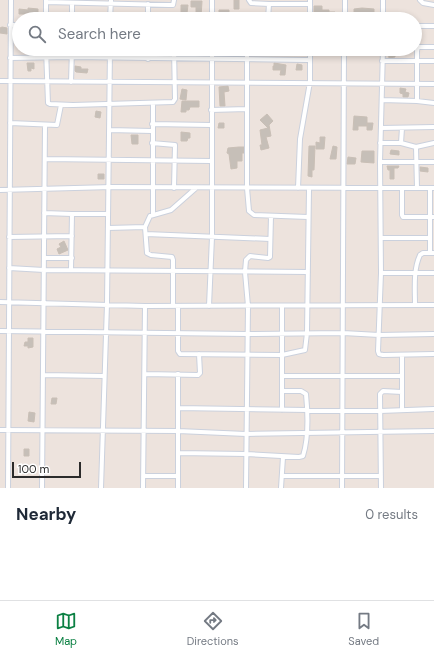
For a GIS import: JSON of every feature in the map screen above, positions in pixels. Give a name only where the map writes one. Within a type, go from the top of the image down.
[{"type":"street","points":[[8,488],[11,0]]},
{"type":"street","points":[[46,12],[46,1],[173,5],[174,0]]},
{"type":"street","points":[[212,0],[212,12]]},
{"type":"street","points":[[249,0],[254,4],[310,2]]},
{"type":"street","points":[[345,0],[345,12]]},
{"type":"street","points":[[383,0],[383,12]]},
{"type":"street","points":[[420,0],[423,3],[434,5]]},
{"type":"street","points":[[72,3],[72,12]]},
{"type":"street","points":[[148,4],[148,12]]},
{"type":"street","points":[[268,12],[269,4]]},
{"type":"street","points":[[422,26],[434,26]]},
{"type":"street","points":[[422,47],[434,47]]},
{"type":"street","points":[[209,306],[212,237],[212,56]]},
{"type":"street","points":[[247,56],[247,188],[249,211],[254,214],[271,216],[308,217]]},
{"type":"street","points":[[298,188],[300,139],[310,82],[309,56]]},
{"type":"street","points":[[342,488],[344,56]]},
{"type":"street","points":[[382,56],[380,128],[381,273],[378,351],[379,354],[402,356],[434,354]]},
{"type":"street","points":[[417,56],[417,101]]},
{"type":"street","points":[[46,57],[48,103],[61,105],[173,102],[174,58]]},
{"type":"street","points":[[10,58],[72,57],[212,60],[309,60]]},
{"type":"street","points":[[71,82],[72,57]]},
{"type":"street","points":[[101,488],[107,304],[110,58]]},
{"type":"street","points":[[382,61],[434,61]]},
{"type":"street","points":[[0,81],[434,84]]},
{"type":"street","points":[[382,100],[434,103]]},
{"type":"street","points":[[153,103],[153,215]]},
{"type":"street","points":[[10,123],[58,125],[61,105]]},
{"type":"street","points":[[211,110],[247,109]]},
{"type":"street","points":[[152,124],[211,125]]},
{"type":"street","points":[[42,488],[45,125]]},
{"type":"street","points":[[380,128],[434,127]]},
{"type":"street","points":[[401,143],[402,128]]},
{"type":"street","points":[[109,130],[152,131]]},
{"type":"street","points":[[152,143],[174,145],[174,188]]},
{"type":"street","points":[[380,143],[401,143],[416,147],[434,143]]},
{"type":"street","points":[[416,147],[418,188]]},
{"type":"street","points":[[45,159],[211,160]]},
{"type":"street","points":[[380,162],[434,162]]},
{"type":"street","points":[[0,190],[109,187],[309,189],[432,188],[430,238],[432,253],[420,255],[416,272],[415,305]]},
{"type":"street","points":[[196,188],[171,210],[153,215],[148,219],[145,227],[146,248],[148,253],[151,255],[172,257],[178,351],[180,354],[282,355],[305,350],[308,306],[309,189]]},
{"type":"street","points":[[402,188],[403,217],[432,217]]},
{"type":"street","points":[[44,213],[108,214]]},
{"type":"street","points":[[71,270],[72,214]]},
{"type":"street","points":[[246,488],[248,306],[245,272],[246,260],[250,256],[270,257],[271,216]]},
{"type":"street","points":[[108,228],[145,227]]},
{"type":"street","points":[[146,234],[270,239]]},
{"type":"street","points":[[9,237],[72,236]]},
{"type":"street","points":[[381,238],[430,238]]},
{"type":"street","points":[[44,258],[72,258]]},
{"type":"street","points":[[9,268],[44,270],[308,272]]},
{"type":"street","points":[[381,273],[434,273]]},
{"type":"street","points":[[0,302],[145,306],[434,305]]},
{"type":"street","points":[[143,488],[145,306]]},
{"type":"street","points":[[282,306],[282,410]]},
{"type":"street","points":[[0,331],[248,334],[343,333],[379,335],[434,334]]},
{"type":"street","points":[[144,374],[198,375],[200,373],[199,354]]},
{"type":"street","points":[[402,356],[402,409]]},
{"type":"street","points":[[178,374],[178,488]]},
{"type":"street","points":[[43,375],[104,376]]},
{"type":"street","points":[[282,376],[402,376]]},
{"type":"street","points":[[178,453],[246,454],[282,457],[303,456],[306,433],[306,394],[304,392],[282,391]]},
{"type":"street","points":[[381,488],[381,392],[402,392]]},
{"type":"street","points":[[178,408],[342,411],[434,409]]},
{"type":"street","points":[[0,430],[178,431],[246,434],[434,432]]},
{"type":"street","points":[[281,488],[282,457]]},
{"type":"street","points":[[143,476],[178,476]]},
{"type":"street","points":[[282,476],[381,476]]},
{"type":"building","points":[[234,0],[239,0],[239,9],[234,9]]},
{"type":"building","points":[[191,1],[202,1],[201,12],[196,12],[196,7],[191,7]]},
{"type":"building","points":[[181,5],[188,5],[187,12],[181,12]]},
{"type":"building","points":[[314,6],[322,6],[322,10],[329,10],[329,12],[314,12]]},
{"type":"building","points":[[28,8],[38,9],[38,12],[19,12],[19,9],[28,10]]},
{"type":"building","points":[[354,9],[374,9],[374,12],[354,12]]},
{"type":"building","points":[[219,10],[229,10],[229,12],[219,12]]},
{"type":"building","points":[[0,28],[7,28],[7,34],[0,33]]},
{"type":"building","points":[[27,63],[34,63],[34,69],[31,68],[31,71],[28,71]]},
{"type":"building","points":[[274,63],[286,65],[285,75],[280,75],[281,70],[273,70]]},
{"type":"building","points":[[297,64],[302,65],[302,70],[296,70]]},
{"type":"building","points":[[75,66],[81,67],[81,69],[88,69],[87,73],[76,72]]},
{"type":"building","points":[[228,86],[229,91],[224,92],[225,106],[220,106],[219,87]]},
{"type":"building","points":[[400,88],[406,89],[405,92],[409,93],[408,97],[403,97],[403,94],[400,93]]},
{"type":"building","points":[[182,89],[187,90],[186,100],[180,99]]},
{"type":"building","points":[[182,101],[199,101],[199,107],[190,107],[189,110],[186,110],[186,112],[181,112]]},
{"type":"building","points":[[96,111],[101,112],[100,118],[95,117]]},
{"type":"building","points":[[267,114],[273,121],[269,125],[271,136],[266,137],[269,148],[261,150],[260,145],[262,145],[260,130],[268,128],[260,120]]},
{"type":"building","points":[[354,116],[367,117],[367,126],[358,126],[358,130],[353,130]]},
{"type":"building","points":[[219,123],[224,123],[224,128],[218,128]]},
{"type":"building","points":[[367,123],[373,123],[372,130],[367,130]]},
{"type":"building","points":[[181,132],[190,133],[190,138],[188,138],[187,141],[181,141]]},
{"type":"building","points":[[131,135],[138,135],[138,144],[132,144]]},
{"type":"building","points":[[320,137],[325,137],[324,149],[316,149],[316,142],[320,143]]},
{"type":"building","points":[[309,146],[315,146],[314,170],[312,170],[312,177],[308,176]]},
{"type":"building","points":[[333,146],[337,147],[336,159],[330,159]]},
{"type":"building","points":[[244,147],[242,161],[237,161],[237,168],[231,169],[229,154],[227,153],[228,148]]},
{"type":"building","points":[[391,150],[399,151],[399,155],[390,154]]},
{"type":"building","points":[[362,151],[374,151],[374,163],[361,162]]},
{"type":"building","points":[[348,157],[356,158],[355,164],[347,164]]},
{"type":"building","points":[[387,166],[399,166],[398,168],[394,168],[394,179],[390,179],[390,170],[388,170]]},
{"type":"building","points":[[420,167],[428,168],[428,172],[420,171]]},
{"type":"building","points":[[98,174],[104,174],[104,179],[98,179]]},
{"type":"building","points":[[64,241],[68,250],[59,254],[57,249],[61,247],[59,244]]},
{"type":"building","points":[[28,338],[33,338],[33,347],[28,348],[28,346],[24,346],[25,342],[28,342]]},
{"type":"building","points":[[52,398],[57,398],[56,404],[51,404]]},
{"type":"building","points":[[29,412],[35,413],[34,422],[28,421]]},
{"type":"building","points":[[24,449],[29,449],[29,456],[24,456]]}]
